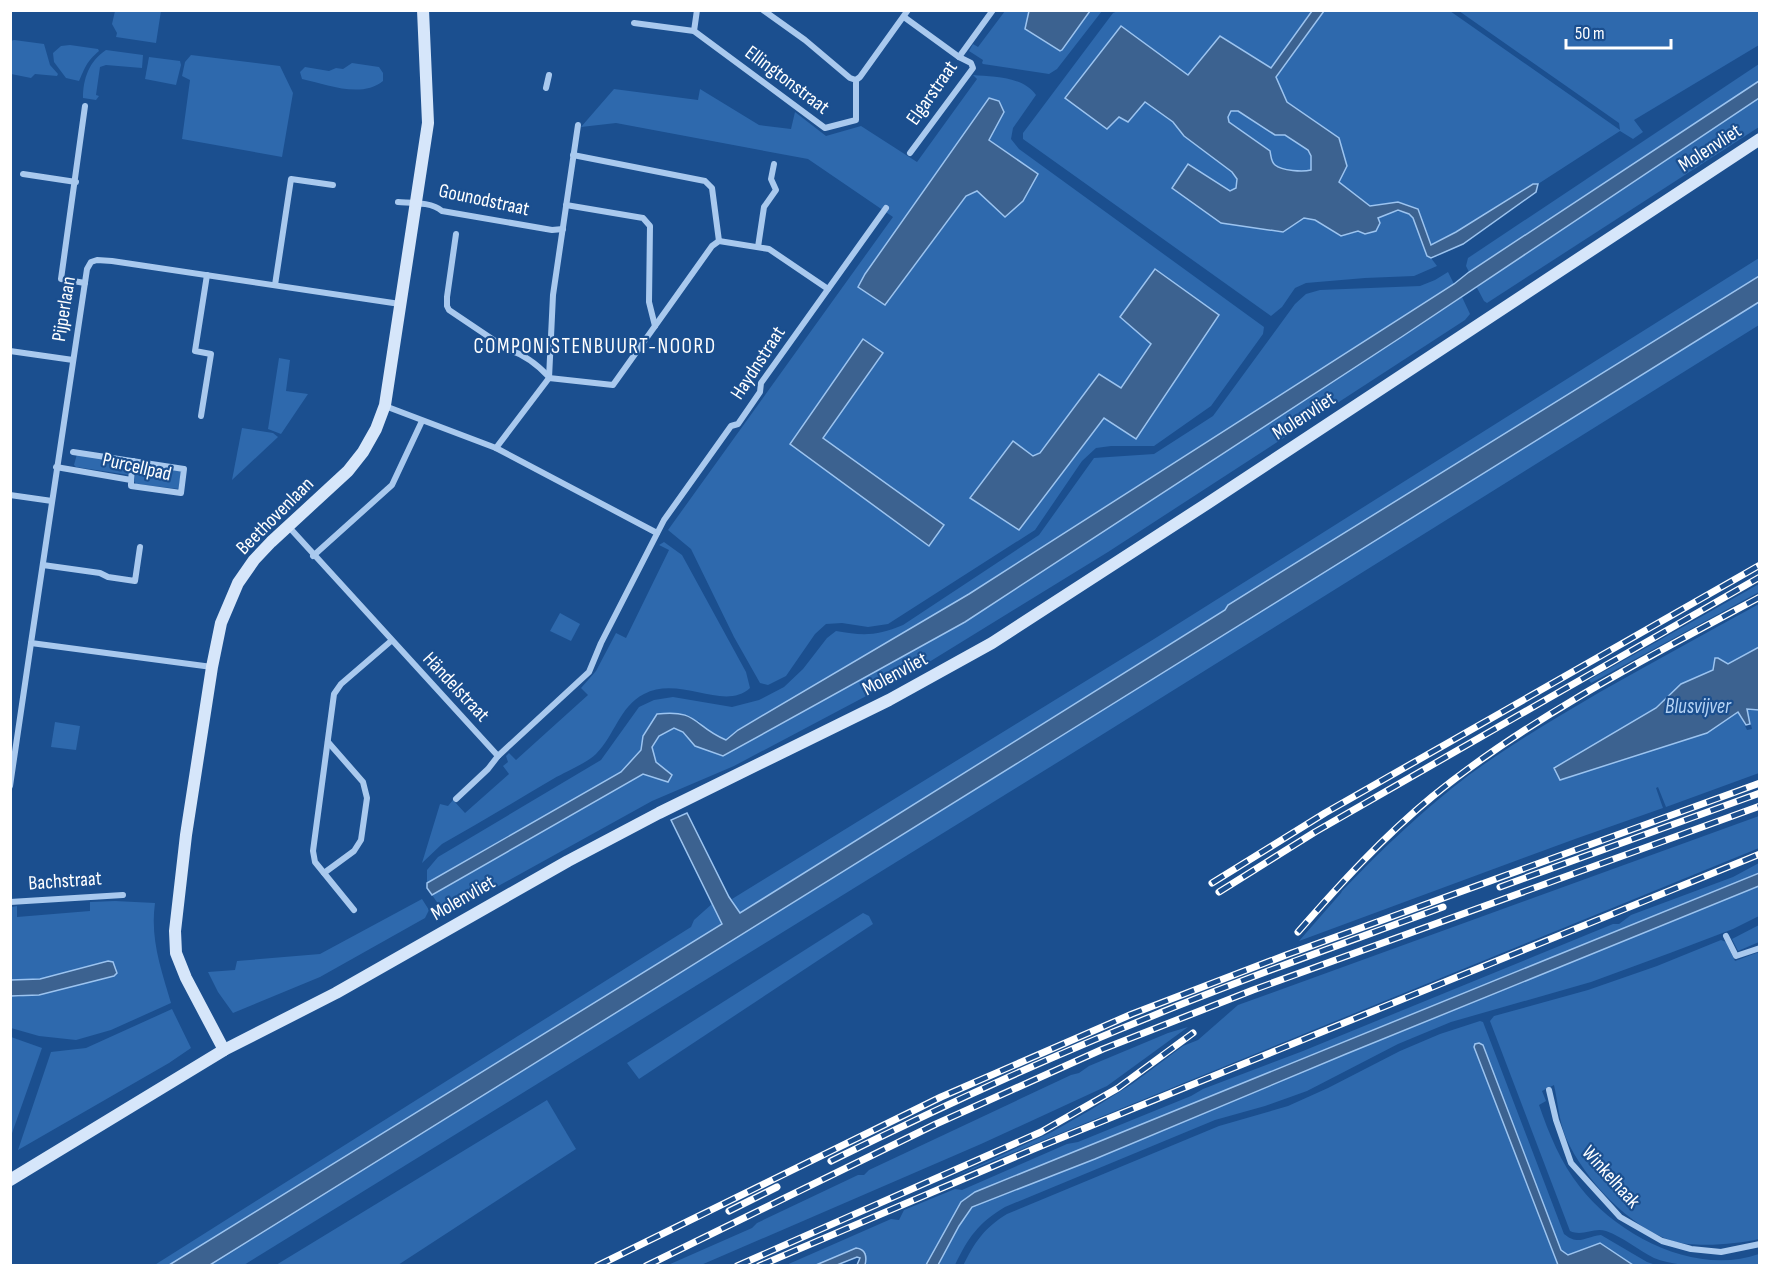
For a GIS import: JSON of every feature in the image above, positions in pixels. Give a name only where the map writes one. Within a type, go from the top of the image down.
[{"type":"street","name":"Beethovenlaan","points":[[224,1050],[186,978],[176,953],[175,931],[186,835],[212,667],[221,623],[238,583],[254,561],[288,526],[348,471],[363,452],[376,429],[385,405],[428,123],[423,10]]},
{"type":"street","points":[[694,31],[697,10]]},
{"type":"street","name":"Ellingtonstraat","points":[[634,23],[694,31],[825,128],[856,120],[856,80],[850,78],[806,40],[763,10]]},
{"type":"street","points":[[856,80],[908,10]]},
{"type":"street","name":"Elgarstraat","points":[[959,57],[993,10]]},
{"type":"street","name":"Elgarstraat","points":[[904,17],[959,57],[971,63],[973,68],[910,153]]},
{"type":"street","points":[[546,88],[549,75]]},
{"type":"street","points":[[85,106],[61,279],[85,283]]},
{"type":"street","points":[[496,448],[549,378],[553,295],[578,125]]},
{"type":"street","name":"Molenvliet","points":[[10,1180],[224,1050],[336,993],[617,834],[889,700],[992,643],[1760,139]]},
{"type":"street","points":[[573,155],[705,181],[712,188],[719,241]]},
{"type":"street","points":[[758,248],[764,207],[776,190],[771,179],[774,164]]},
{"type":"street","points":[[23,174],[76,182]]},
{"type":"street","points":[[275,285],[291,178],[333,185]]},
{"type":"street","name":"Gounodstraat","points":[[398,202],[416,203],[437,207],[442,211],[552,230],[563,229]]},
{"type":"street","points":[[566,205],[644,218],[650,226],[650,302],[655,326]]},
{"type":"street","name":"Haydnstraat","points":[[456,800],[498,756],[589,672],[601,643],[664,520],[731,426],[738,424],[760,392],[761,383],[886,208]]},
{"type":"street","points":[[456,234],[447,297],[449,310],[507,349],[518,352],[543,370],[549,378],[613,385],[712,246],[719,241],[769,249],[828,290]]},
{"type":"street","name":"Pijperlaan","points":[[10,786],[73,360],[85,283],[91,262],[97,260],[401,304]]},
{"type":"street","points":[[201,416],[212,354],[195,351],[207,275]]},
{"type":"street","points":[[10,351],[73,360]]},
{"type":"street","points":[[385,405],[496,448],[657,533]]},
{"type":"street","points":[[313,556],[392,485],[422,421]]},
{"type":"street","name":"Purcellpad","points":[[57,467],[131,480],[131,486],[181,494],[184,469],[73,452]]},
{"type":"street","points":[[131,480],[133,461]]},
{"type":"street","points":[[10,495],[52,501]]},
{"type":"street","name":"Händelstraat","points":[[288,526],[498,756]]},
{"type":"street","points":[[43,565],[100,573],[108,577],[135,581],[140,547]]},
{"type":"street","points":[[354,910],[315,861],[313,851],[334,694],[341,684],[391,641]]},
{"type":"street","points":[[31,642],[212,667]]},
{"type":"street","points":[[324,873],[354,851],[361,840],[367,798],[363,782],[328,742]]},
{"type":"street","name":"Bachstraat","points":[[10,902],[123,895]]},
{"type":"street","points":[[1726,936],[1736,956],[1760,948]]},
{"type":"street","name":"Winkelhaak","points":[[1549,1090],[1556,1120],[1571,1163],[1620,1217],[1662,1241],[1691,1249],[1721,1252],[1760,1244]]},
{"type":"shaded area","points":[[115,11],[161,11],[156,43],[116,37],[117,33],[112,24]]},
{"type":"shaded area","points":[[1005,11],[1029,11],[1025,29],[1059,51],[1090,11],[1102,11],[1057,69],[1049,74],[983,64],[983,60],[969,51],[973,44],[978,47]]},
{"type":"shaded area","points":[[1118,11],[1312,11],[1271,68],[1188,75],[1119,117],[1128,121],[1145,102],[1173,122],[1184,136],[1232,172],[1237,179],[1236,188],[1230,191],[1221,186],[1172,188],[1221,223],[1283,232],[1304,218],[1314,220],[1341,236],[1358,231],[1386,214],[1399,211],[1413,218],[1427,256],[1437,266],[1414,276],[1306,283],[1295,288],[1282,307],[1271,316],[1023,139],[1023,133],[1113,13]]},
{"type":"shaded area","points":[[1324,11],[1450,11],[1620,130],[1619,123],[1459,11],[1759,11],[1759,45],[1634,120],[1643,132],[1633,139],[1620,131],[1538,184],[1532,184],[1431,245],[1418,209],[1398,202],[1370,206],[1338,182],[1347,166],[1339,138],[1287,102],[1276,77]]},
{"type":"shaded area","points":[[11,41],[44,44],[50,65],[58,74],[57,76],[35,74],[31,78],[11,74]]},
{"type":"shaded area","points":[[70,45],[99,51],[89,62],[79,81],[66,78],[54,62],[53,53],[61,46]]},
{"type":"shaded area","points":[[106,50],[143,55],[142,68],[106,65],[100,67],[96,95],[99,96],[96,100],[83,98],[88,71],[95,59]]},
{"type":"shaded area","points":[[191,55],[280,66],[293,93],[282,157],[182,139],[190,80],[182,76],[185,62]]},
{"type":"shaded area","points":[[149,57],[180,61],[176,85],[145,79]]},
{"type":"shaded area","points":[[352,63],[379,67],[383,73],[383,81],[364,89],[343,89],[302,79],[300,72],[305,67],[329,71],[336,68],[343,69]]},
{"type":"shaded area","points":[[1759,64],[1759,81],[1469,272],[1466,266],[1468,258]]},
{"type":"shaded area","points":[[973,75],[998,77],[1016,81],[1030,89],[1036,95],[1013,128],[1011,139],[1019,149],[1264,327],[1263,334],[1211,406],[1154,446],[1096,448],[1082,461],[1035,530],[888,624],[868,627],[842,623],[826,624],[815,634],[786,676],[768,685],[760,683],[734,637],[691,549],[668,530],[893,217],[808,159],[616,123],[581,127],[614,89],[698,100],[700,89],[759,125],[791,129],[795,112],[826,136],[861,126],[917,162],[977,79]],"holes":[[[1003,112],[989,139],[1037,175],[966,196],[886,305]],[[864,339],[882,353],[823,438]],[[1151,344],[1135,439],[1104,418],[1019,529],[1033,456],[1040,453],[1099,374],[1121,389]]]},
{"type":"shaded area","points":[[1759,98],[1759,127],[1487,303],[1484,301],[1476,286]]},
{"type":"shaded area","points":[[1237,110],[1275,135],[1285,135],[1308,150],[1311,156],[1311,170],[1282,169],[1275,165],[1270,151],[1229,122],[1228,117],[1231,111]]},
{"type":"shaded area","points":[[1759,258],[1759,276],[739,913],[732,899],[1154,639]]},
{"type":"shaded area","points":[[1448,272],[1454,284],[969,594],[738,730],[726,740],[708,732],[699,721],[657,714],[643,736],[641,750],[621,772],[427,883],[427,870],[438,857],[601,760],[639,707],[654,700],[673,697],[732,707],[759,700],[784,687],[803,669],[827,638],[836,631],[870,634],[903,625],[1039,535],[1094,458],[1154,454],[1213,416],[1295,304],[1306,294],[1320,290],[1420,286]]},
{"type":"shaded area","points":[[1462,297],[1470,314],[1465,320],[1108,552],[921,667],[734,766],[652,801],[446,915],[432,895],[643,774],[672,775],[656,762],[652,747],[659,736],[674,728],[683,732],[695,746],[723,756],[965,622]]},
{"type":"shaded area","points":[[1759,302],[1759,325],[1063,759],[244,1265],[210,1266]]},
{"type":"shaded area","points":[[279,358],[290,360],[286,391],[308,394],[281,434],[268,429]]},
{"type":"shaded area","points":[[242,428],[273,433],[278,437],[232,480]]},
{"type":"shaded area","points":[[77,454],[130,463],[129,475],[76,467],[74,465]]},
{"type":"shaded area","points":[[136,465],[181,471],[179,489],[136,484],[134,481]]},
{"type":"shaded area","points":[[664,542],[682,555],[746,672],[750,688],[739,694],[728,696],[672,688],[658,689],[644,694],[629,706],[596,754],[442,844],[422,863],[440,804],[448,806],[453,800],[465,813],[509,774],[503,766],[508,762],[506,756],[509,753],[516,760],[588,695],[581,688],[596,671],[616,633],[626,638],[669,550],[659,545]]},
{"type":"shaded area","points":[[1759,584],[1759,592],[1591,683],[1589,680]]},
{"type":"shaded area","points":[[1759,604],[1759,647],[1728,664],[1718,658],[1713,670],[1681,684],[1656,708],[1554,768],[1560,780],[1707,733],[1738,711],[1747,730],[1752,729],[1747,709],[1759,710],[1759,773],[1666,807],[1658,787],[1656,788],[1663,808],[1299,941],[1372,860],[1419,816],[1469,775],[1517,742],[1600,692]]},
{"type":"shaded area","points":[[560,613],[580,624],[571,641],[550,631]]},
{"type":"shaded area","points":[[55,722],[80,726],[76,750],[51,747]]},
{"type":"shaded area","points":[[1759,816],[1759,848],[951,1178],[1052,1132],[1092,1109],[1132,1084],[1183,1046],[1198,1040],[1238,1005]]},
{"type":"shaded area","points":[[1759,863],[1759,873],[975,1192],[961,1202],[926,1265],[865,1265],[866,1262],[856,1248],[816,1265],[784,1266],[891,1219],[899,1220],[904,1210],[955,1189],[962,1190],[1067,1144],[1078,1142],[1203,1089],[1303,1051],[1613,924],[1619,924],[1631,915],[1733,877]]},
{"type":"shaded area","points":[[1759,886],[1759,916],[1733,929],[1591,982],[1451,1022],[1398,1044],[1307,1091],[1215,1120],[1005,1207],[975,1232],[955,1265],[938,1266],[972,1207],[1095,1159]]},
{"type":"shaded area","points":[[422,899],[429,910],[425,918],[320,977],[233,1013],[218,992],[208,972],[235,970],[237,961],[320,954]]},
{"type":"shaded area","points":[[90,902],[155,903],[155,941],[171,1003],[111,1030],[76,1040],[39,1036],[11,1028],[11,996],[18,997],[114,977],[117,973],[116,968],[108,961],[40,979],[11,980],[11,907],[17,906],[17,917],[90,911]]},
{"type":"shaded area","points":[[713,903],[723,923],[169,1265],[153,1266],[691,927],[694,920]]},
{"type":"shaded area","points":[[863,913],[869,916],[873,924],[639,1079],[627,1063]]},
{"type":"shaded area","points":[[1759,925],[1759,942],[1738,951],[1732,939]]},
{"type":"shaded area","points":[[1721,940],[1726,942],[1735,961],[1759,952],[1759,1239],[1693,1244],[1673,1241],[1657,1235],[1625,1214],[1584,1170],[1566,1138],[1554,1085],[1542,1091],[1546,1101],[1539,1105],[1556,1148],[1573,1178],[1596,1205],[1616,1222],[1661,1248],[1685,1256],[1710,1260],[1735,1259],[1759,1254],[1759,1264],[1721,1267],[1665,1262],[1606,1231],[1575,1233],[1570,1231],[1490,1021],[1494,1016],[1588,990],[1657,966]]},
{"type":"shaded area","points":[[172,1009],[191,1048],[18,1150],[51,1052],[86,1048]]},
{"type":"shaded area","points":[[1483,1022],[1564,1234],[1574,1240],[1601,1235],[1656,1265],[1633,1265],[1600,1243],[1568,1255],[1561,1250],[1483,1045],[1475,1044],[1474,1047],[1558,1265],[963,1266],[981,1236],[992,1224],[1007,1214],[1219,1126],[1288,1106],[1400,1051],[1440,1034]]},
{"type":"shaded area","points":[[1188,1027],[1107,1086],[981,1144],[701,1265],[668,1265],[752,1228],[757,1223],[858,1175],[864,1175],[869,1170],[1079,1073],[1089,1066]]},
{"type":"shaded area","points":[[10,1037],[42,1048],[11,1136]]},
{"type":"shaded area","points":[[547,1100],[576,1149],[398,1265],[276,1265]]},
{"type":"water","points":[[1029,10],[1090,11],[1060,51],[1025,29]]},
{"type":"water","points":[[1312,11],[1324,11],[1276,77],[1287,102],[1339,138],[1347,166],[1339,182],[1370,206],[1398,202],[1418,209],[1431,245],[1533,184],[1538,184],[1536,192],[1463,244],[1431,258],[1427,256],[1413,218],[1398,210],[1378,218],[1380,223],[1376,231],[1365,234],[1358,231],[1341,236],[1315,220],[1304,218],[1283,232],[1221,223],[1172,188],[1188,164],[1230,191],[1236,188],[1237,179],[1232,172],[1184,136],[1173,122],[1145,102],[1128,122],[1119,117],[1107,129],[1065,98],[1121,26],[1188,75],[1220,36],[1271,68]],"holes":[[[1231,111],[1238,111],[1275,135],[1285,135],[1308,150],[1311,156],[1311,170],[1282,169],[1275,165],[1270,151],[1229,122],[1228,117]]]},
{"type":"water","points":[[1759,81],[1759,98],[1403,336],[965,622],[723,756],[695,746],[683,732],[674,728],[659,736],[652,747],[656,762],[672,775],[668,782],[643,774],[432,895],[427,888],[427,883],[621,772],[641,750],[643,736],[657,714],[670,713],[688,716],[726,740],[738,730],[969,594],[1454,284]]},
{"type":"water","points":[[989,98],[999,101],[1004,112],[989,140],[1038,174],[1023,201],[1005,217],[977,191],[966,196],[885,305],[858,287]]},
{"type":"water","points":[[1155,269],[1219,315],[1136,439],[1104,418],[1019,530],[970,498],[1013,441],[1033,456],[1040,453],[1099,374],[1121,388],[1151,344],[1120,317]]},
{"type":"water","points":[[1759,276],[1759,302],[210,1265],[169,1265],[722,924],[671,820],[687,813],[729,897],[740,913],[1225,610],[1228,605]]},
{"type":"water","points":[[863,339],[883,353],[823,438],[944,525],[929,546],[790,444]]},
{"type":"water","name":"Blusvijver","points":[[1759,647],[1759,710],[1747,709],[1750,724],[1746,725],[1738,712],[1707,733],[1560,780],[1554,768],[1656,708],[1681,684],[1713,670],[1715,658],[1728,664]]},
{"type":"water","points":[[1759,873],[1759,886],[1095,1159],[972,1207],[938,1265],[926,1265],[961,1202],[975,1192]]},
{"type":"water","points":[[108,961],[113,962],[117,973],[114,976],[39,995],[11,996],[11,980],[40,979]]},
{"type":"water","points":[[1479,1043],[1483,1045],[1561,1250],[1568,1255],[1600,1243],[1633,1265],[1558,1265],[1474,1047]]},
{"type":"water","points":[[856,1248],[865,1254],[865,1265],[857,1265],[860,1258],[857,1257],[837,1265],[816,1265]]},
{"type":"railway","points":[[1212,883],[1325,813],[1760,565]]},
{"type":"railway","points":[[1219,892],[1315,832],[1760,577]]},
{"type":"railway","points":[[1298,932],[1379,844],[1470,767],[1591,689],[1760,597]]},
{"type":"railway","points":[[597,1266],[941,1097],[1132,1014],[1286,955],[1760,783]]},
{"type":"railway","points":[[1500,887],[1760,793]]},
{"type":"railway","points":[[646,1266],[936,1124],[1103,1049],[1253,990],[1760,806]]},
{"type":"railway","points":[[759,1266],[1036,1148],[1760,854]]},
{"type":"railway","points":[[831,1161],[1069,1050],[1259,974],[1443,907]]},
{"type":"railway","points":[[737,1266],[1041,1132],[1118,1088],[1193,1033]]},
{"type":"railway","points":[[729,1211],[777,1187]]},
{"type":"district","name":"COMPONISTENBUURT-NOORD","points":[[595,346]]}]
